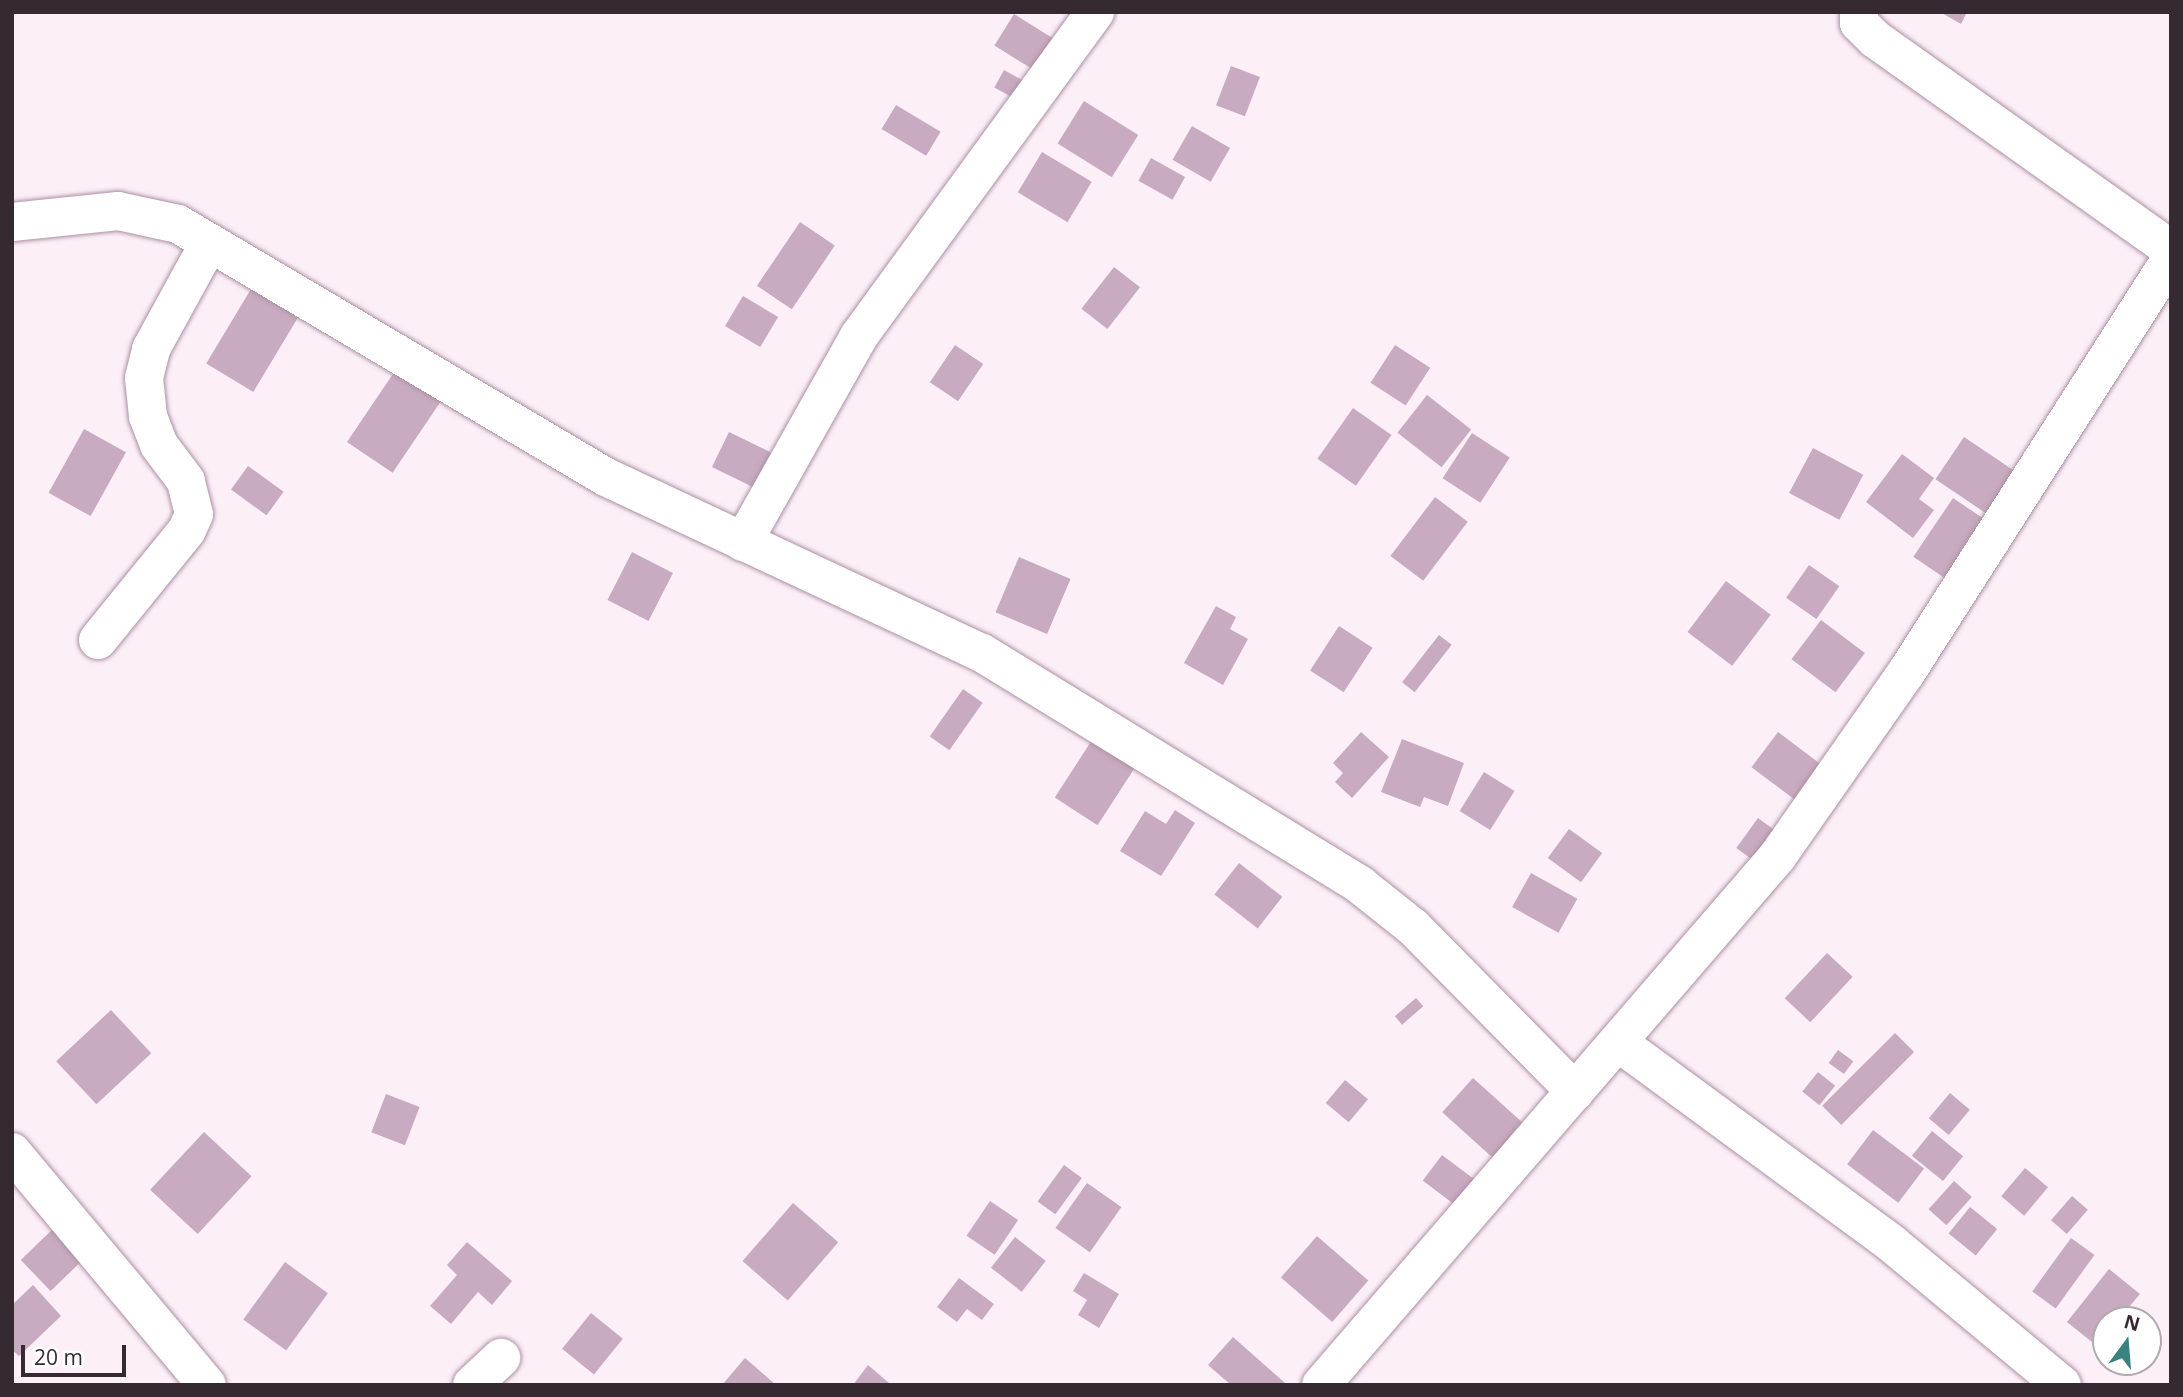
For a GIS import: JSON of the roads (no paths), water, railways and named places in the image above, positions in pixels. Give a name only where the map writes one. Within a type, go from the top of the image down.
[{"type":"street","points":[[744,542],[859,336],[1095,12]]},
{"type":"street","points":[[1859,12],[1859,23],[1875,39],[2171,249]]},
{"type":"street","points":[[12,222],[118,211],[178,224],[606,477],[982,653],[1360,885],[1413,927],[1575,1091]]},
{"type":"street","points":[[98,640],[187,530],[194,514],[186,481],[159,445],[148,415],[144,378],[151,349],[209,243]]},
{"type":"street","points":[[1321,1385],[1777,857],[1906,673],[2171,258]]},
{"type":"street","points":[[1619,1043],[1880,1235],[2062,1385]]},
{"type":"street","points":[[12,1153],[207,1385]]},
{"type":"street","points":[[472,1385],[501,1358]]}]
